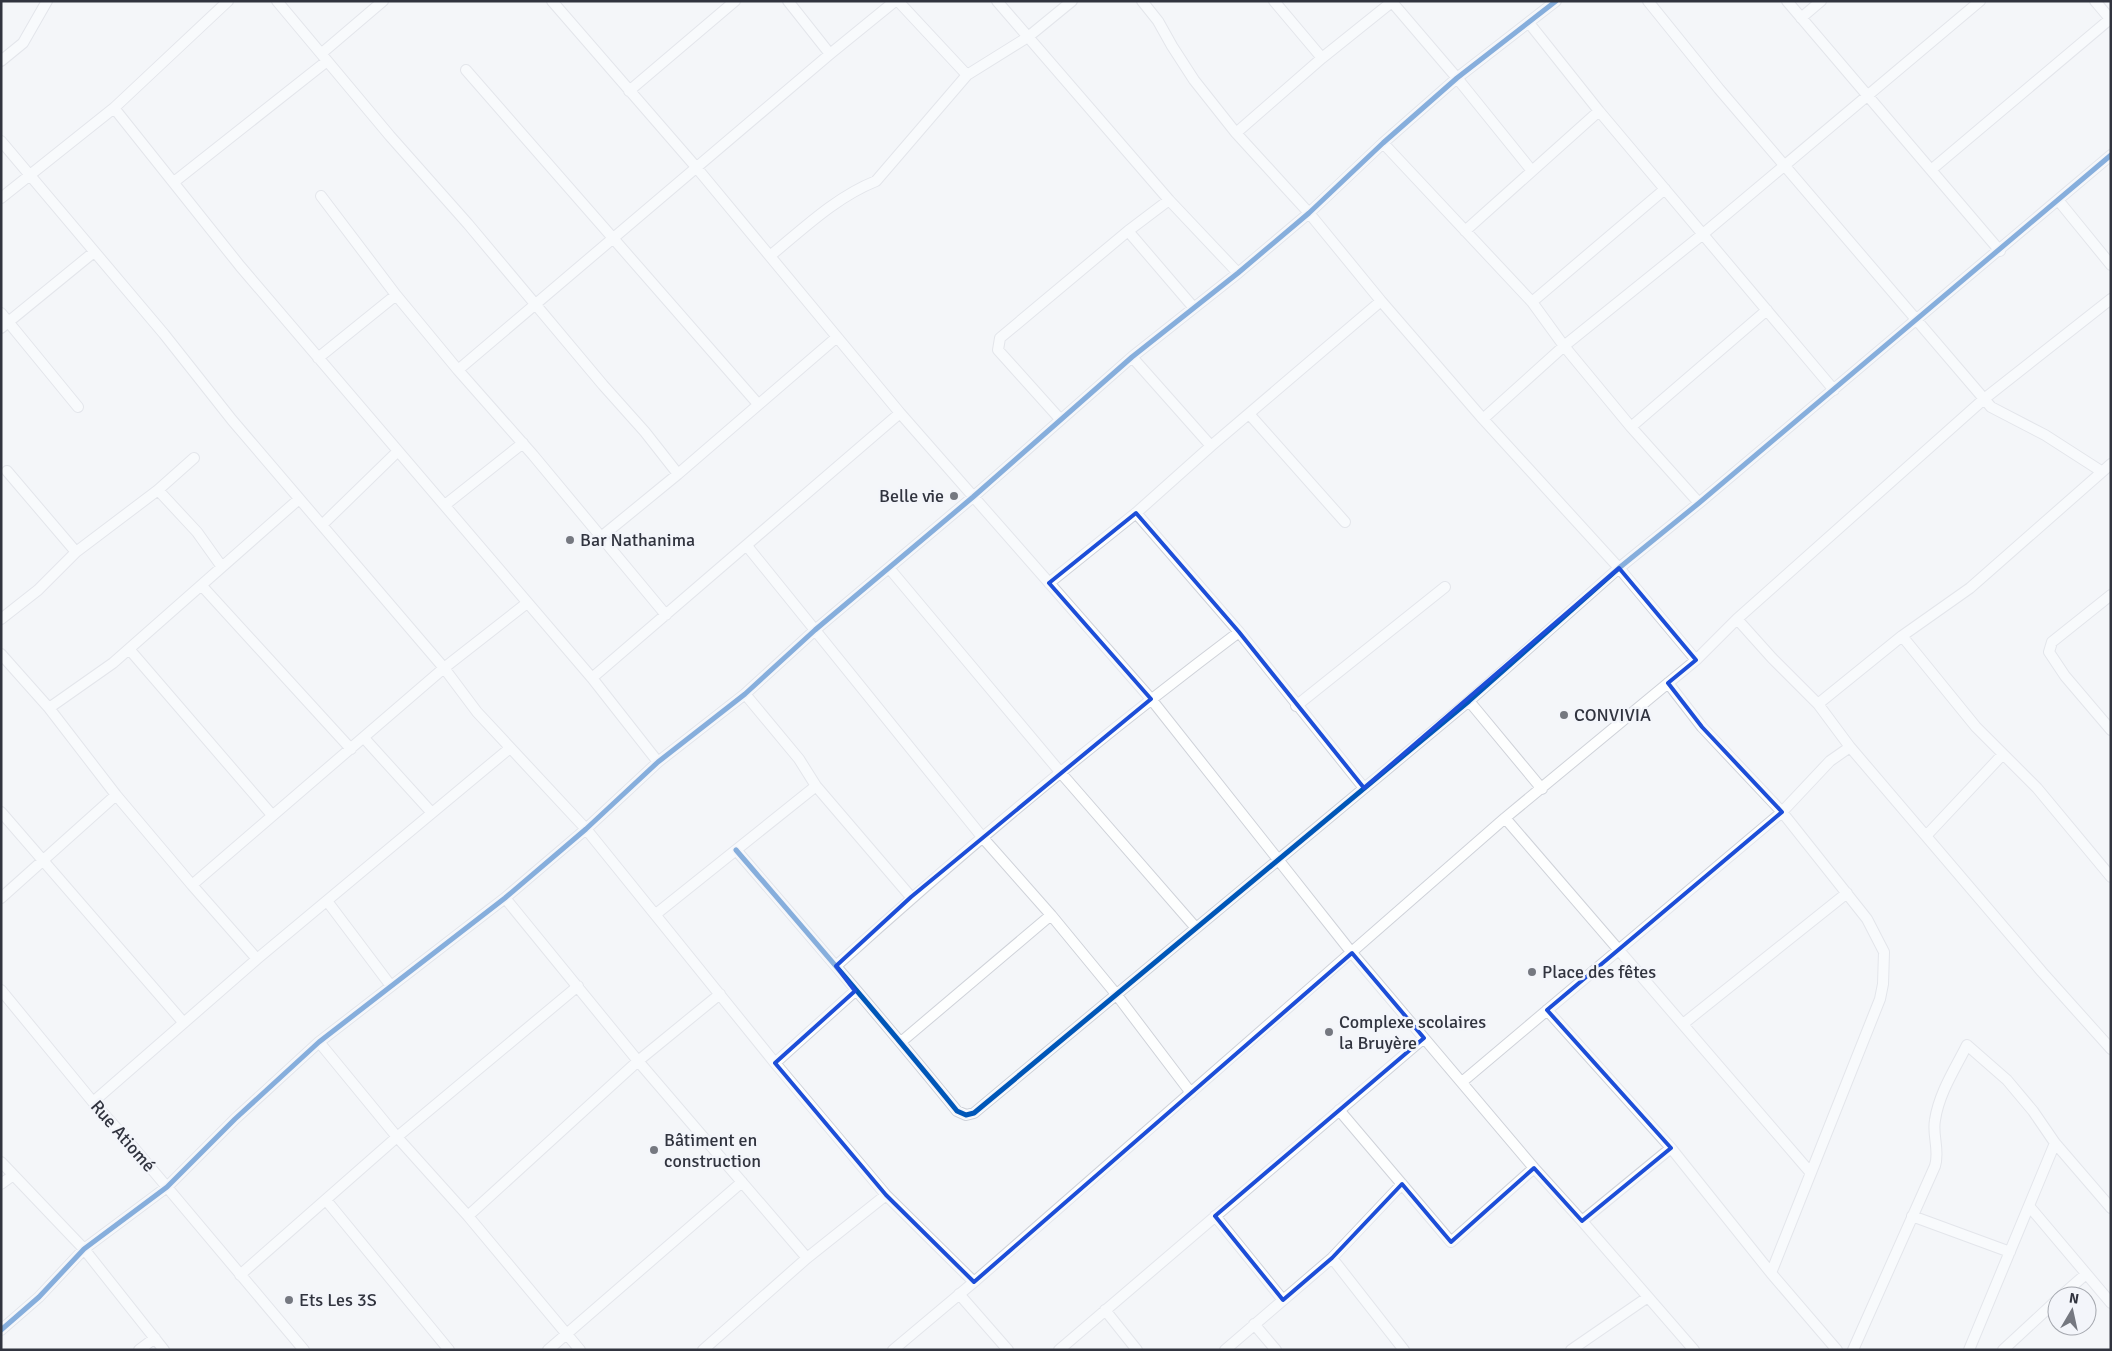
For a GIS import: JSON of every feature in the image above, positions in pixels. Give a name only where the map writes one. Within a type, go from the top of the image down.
[{"type":"street","points":[[1,61],[23,43],[47,1]]},
{"type":"street","points":[[1,198],[114,108],[228,1]]},
{"type":"street","points":[[277,1],[645,432],[678,474]]},
{"type":"street","points":[[174,182],[324,57],[383,1]]},
{"type":"street","points":[[552,1],[696,167],[900,413],[1151,699],[1352,952],[1534,1168],[1694,1350]]},
{"type":"street","points":[[629,91],[735,1]]},
{"type":"street","points":[[788,1],[830,54]]},
{"type":"street","points":[[458,370],[536,306],[830,54],[896,1],[968,75]]},
{"type":"street","points":[[997,1],[1169,200],[1238,273]]},
{"type":"street","points":[[770,256],[855,189],[876,181],[968,75],[1028,37],[1072,1]]},
{"type":"street","points":[[1142,1],[1158,21],[1194,80],[1236,133],[1309,213],[1381,301],[1483,419],[1619,568],[1696,660]]},
{"type":"street","points":[[1274,1],[1322,58]]},
{"type":"street","points":[[1,1330],[39,1297],[84,1249],[167,1187],[242,1113],[320,1042],[505,898],[586,829],[658,762],[745,694],[815,630],[890,568],[1132,357],[1238,273],[1309,213],[1383,143],[1458,78],[1556,1]]},
{"type":"street","points":[[1648,1],[1719,89],[1991,407],[2045,435],[2101,471]]},
{"type":"street","points":[[1787,1],[2000,250]]},
{"type":"street","points":[[1801,18],[1821,1]]},
{"type":"street","points":[[1483,419],[1564,346],[1703,234],[1980,1]]},
{"type":"street","points":[[1931,170],[2110,20],[2095,1]]},
{"type":"street","points":[[1236,133],[1322,58],[1392,2],[1458,78],[1532,171]]},
{"type":"street","points":[[1529,23],[1599,111],[1834,390]]},
{"type":"street","points":[[466,70],[758,404]]},
{"type":"street","points":[[114,108],[240,266],[592,678],[658,762]]},
{"type":"street","points":[[1465,230],[1599,111]]},
{"type":"street","points":[[1,141],[164,334],[232,420],[444,668],[477,712],[586,829],[775,1063],[886,1195],[974,1282]]},
{"type":"street","points":[[1383,143],[1532,302],[1564,346],[1631,427],[1699,503]]},
{"type":"street","points":[[736,850],[836,966],[855,991],[901,1042],[957,1112],[966,1115],[974,1113],[1470,701],[1619,568],[1834,390],[2111,155]]},
{"type":"street","points":[[1532,302],[1665,190]]},
{"type":"street","points":[[321,196],[396,295],[458,370],[523,443],[666,615]]},
{"type":"street","points":[[1060,419],[998,350],[1000,338],[1128,231],[1169,200]]},
{"type":"street","points":[[2058,200],[2111,265]]},
{"type":"street","points":[[1128,231],[1194,308]]},
{"type":"street","points":[[5,325],[94,252]]},
{"type":"street","points":[[318,358],[396,295]]},
{"type":"street","points":[[893,1350],[974,1282],[1505,818],[1696,660],[1737,619],[1984,399],[2111,299]]},
{"type":"street","points":[[1049,584],[1136,513],[1211,446],[1250,415],[1381,301]]},
{"type":"street","points":[[1631,427],[1767,310]]},
{"type":"street","points":[[1,313],[5,325],[78,407]]},
{"type":"street","points":[[601,537],[678,474],[837,336]]},
{"type":"street","points":[[1132,357],[1211,446]]},
{"type":"street","points":[[592,678],[900,413]]},
{"type":"street","points":[[1250,415],[1345,522]]},
{"type":"street","points":[[446,505],[523,443]]},
{"type":"street","points":[[322,525],[398,451]]},
{"type":"street","points":[[1,620],[38,590],[76,552],[158,490],[194,458]]},
{"type":"street","points":[[1818,704],[1902,636],[1970,588],[2111,464]]},
{"type":"street","points":[[7,470],[76,552]]},
{"type":"street","points":[[158,490],[197,532],[222,567]]},
{"type":"street","points":[[49,708],[113,663],[299,499]]},
{"type":"street","points":[[1136,513],[1239,632],[1296,706],[1364,788]]},
{"type":"street","points":[[747,546],[983,838],[1051,915],[1116,994],[1191,1093]]},
{"type":"street","points":[[890,568],[1061,772],[1196,928]]},
{"type":"street","points":[[202,586],[351,749]]},
{"type":"street","points":[[1296,706],[1445,587]]},
{"type":"street","points":[[2110,726],[2065,676],[2048,652],[2052,642],[2111,595]]},
{"type":"street","points":[[192,885],[444,668],[527,603]]},
{"type":"street","points":[[1737,619],[1772,658],[1818,704],[1850,747],[2042,972],[2111,1049]]},
{"type":"street","points":[[836,966],[911,897],[1061,772],[1151,699],[1239,632]]},
{"type":"street","points":[[1902,636],[1976,727],[2037,788],[2111,878]]},
{"type":"street","points":[[129,649],[272,815]]},
{"type":"street","points":[[1,654],[49,708],[116,795],[257,959]]},
{"type":"street","points":[[1668,683],[1702,727],[1782,812],[1867,919],[1884,952],[1883,984],[1880,999],[1771,1273]]},
{"type":"street","points":[[745,694],[799,759],[816,786],[911,897]]},
{"type":"street","points":[[1470,701],[1542,789]]},
{"type":"street","points":[[364,738],[432,813]]},
{"type":"street","points":[[1462,1082],[1782,812],[1830,761],[1850,747]]},
{"type":"street","points":[[93,1102],[257,959],[510,748]]},
{"type":"street","points":[[1926,836],[2003,754]]},
{"type":"street","points":[[656,914],[816,786]]},
{"type":"street","points":[[1,898],[116,795]]},
{"type":"street","points":[[1,812],[183,1022]]},
{"type":"street","points":[[1505,818],[1810,1172]]},
{"type":"street","points":[[1683,1024],[1847,893]]},
{"type":"street","points":[[505,898],[638,1060],[807,1258]]},
{"type":"street","points":[[327,901],[391,986]]},
{"type":"street","points":[[901,1042],[1051,915]]},
{"type":"street","points":[[240,1275],[397,1137],[578,986]]},
{"type":"street","name":"Rue Atiomé","points":[[1,990],[93,1102],[304,1350]]},
{"type":"street","points":[[775,1063],[855,991]]},
{"type":"street","points":[[468,1216],[638,1060],[720,994]]},
{"type":"street","points":[[1547,1010],[1671,1148],[1771,1273],[1837,1350]]},
{"type":"street","points":[[1059,1350],[1424,1038]]},
{"type":"street","points":[[320,1042],[397,1137],[468,1216],[580,1350]]},
{"type":"street","points":[[1853,1350],[1938,1156],[1934,1123],[1939,1100],[1967,1045],[2007,1080],[2034,1111],[2055,1143],[2111,1208]]},
{"type":"street","points":[[1340,1110],[1452,1242],[1534,1168]]},
{"type":"street","points":[[1968,1350],[2055,1143]]},
{"type":"street","points":[[1582,1221],[1671,1148]]},
{"type":"street","points":[[1,1162],[12,1176],[84,1249],[164,1350]]},
{"type":"street","points":[[1,1184],[12,1176]]},
{"type":"street","points":[[548,1350],[742,1182]]},
{"type":"street","points":[[1225,1350],[1332,1258],[1402,1184]]},
{"type":"street","points":[[702,1350],[807,1258],[886,1195]]},
{"type":"street","points":[[326,1200],[449,1350]]},
{"type":"street","points":[[2029,1206],[2111,1303]]},
{"type":"street","points":[[1215,1216],[1283,1300]]},
{"type":"street","points":[[1912,1216],[2010,1252]]},
{"type":"street","points":[[1332,1258],[1404,1350]]},
{"type":"street","points":[[2072,1286],[2086,1274]]},
{"type":"street","points":[[959,1294],[1008,1350]]},
{"type":"street","points":[[1571,1350],[1648,1297]]},
{"type":"street","points":[[2002,1350],[2047,1309]]},
{"type":"street","points":[[1105,1310],[1137,1350]]},
{"type":"street","points":[[1254,1324],[1276,1350]]},
{"type":"street","points":[[139,1350],[155,1338]]},
{"type":"highlighted area","points":[[1136,513],[1239,632],[1364,788],[1619,568],[1696,660],[1668,683],[1702,727],[1782,812],[1547,1010],[1671,1148],[1582,1221],[1534,1168],[1451,1242],[1402,1184],[1332,1258],[1283,1300],[1215,1216],[1424,1038],[1352,953],[974,1282],[886,1195],[775,1063],[855,991],[836,966],[911,897],[1151,699],[1049,583]]},
{"type":"cycle path","points":[[1,1330],[39,1297],[84,1249],[167,1187],[235,1119],[319,1042],[505,898],[586,829],[658,762],[745,694],[815,630],[973,497],[1132,357],[1238,273],[1309,213],[1383,143],[1457,78],[1556,1]]},
{"type":"cycle path","points":[[736,850],[957,1111],[966,1115],[974,1113],[1469,701],[1619,568],[1699,503],[2111,155]]},
{"type":"place","name":"Belle vie","points":[[954,496]]},
{"type":"place","name":"Bar Nathanima","points":[[570,540]]},
{"type":"place","name":"CONVIVIA","points":[[1564,715]]},
{"type":"place","name":"Place des fêtes","points":[[1532,972]]},
{"type":"place","name":"Complexe scolaires la Bruyère","points":[[1329,1032]]},
{"type":"place","name":"Bâtiment en construction","points":[[654,1150]]},
{"type":"place","name":"Ets Les 3S","points":[[289,1300]]}]
